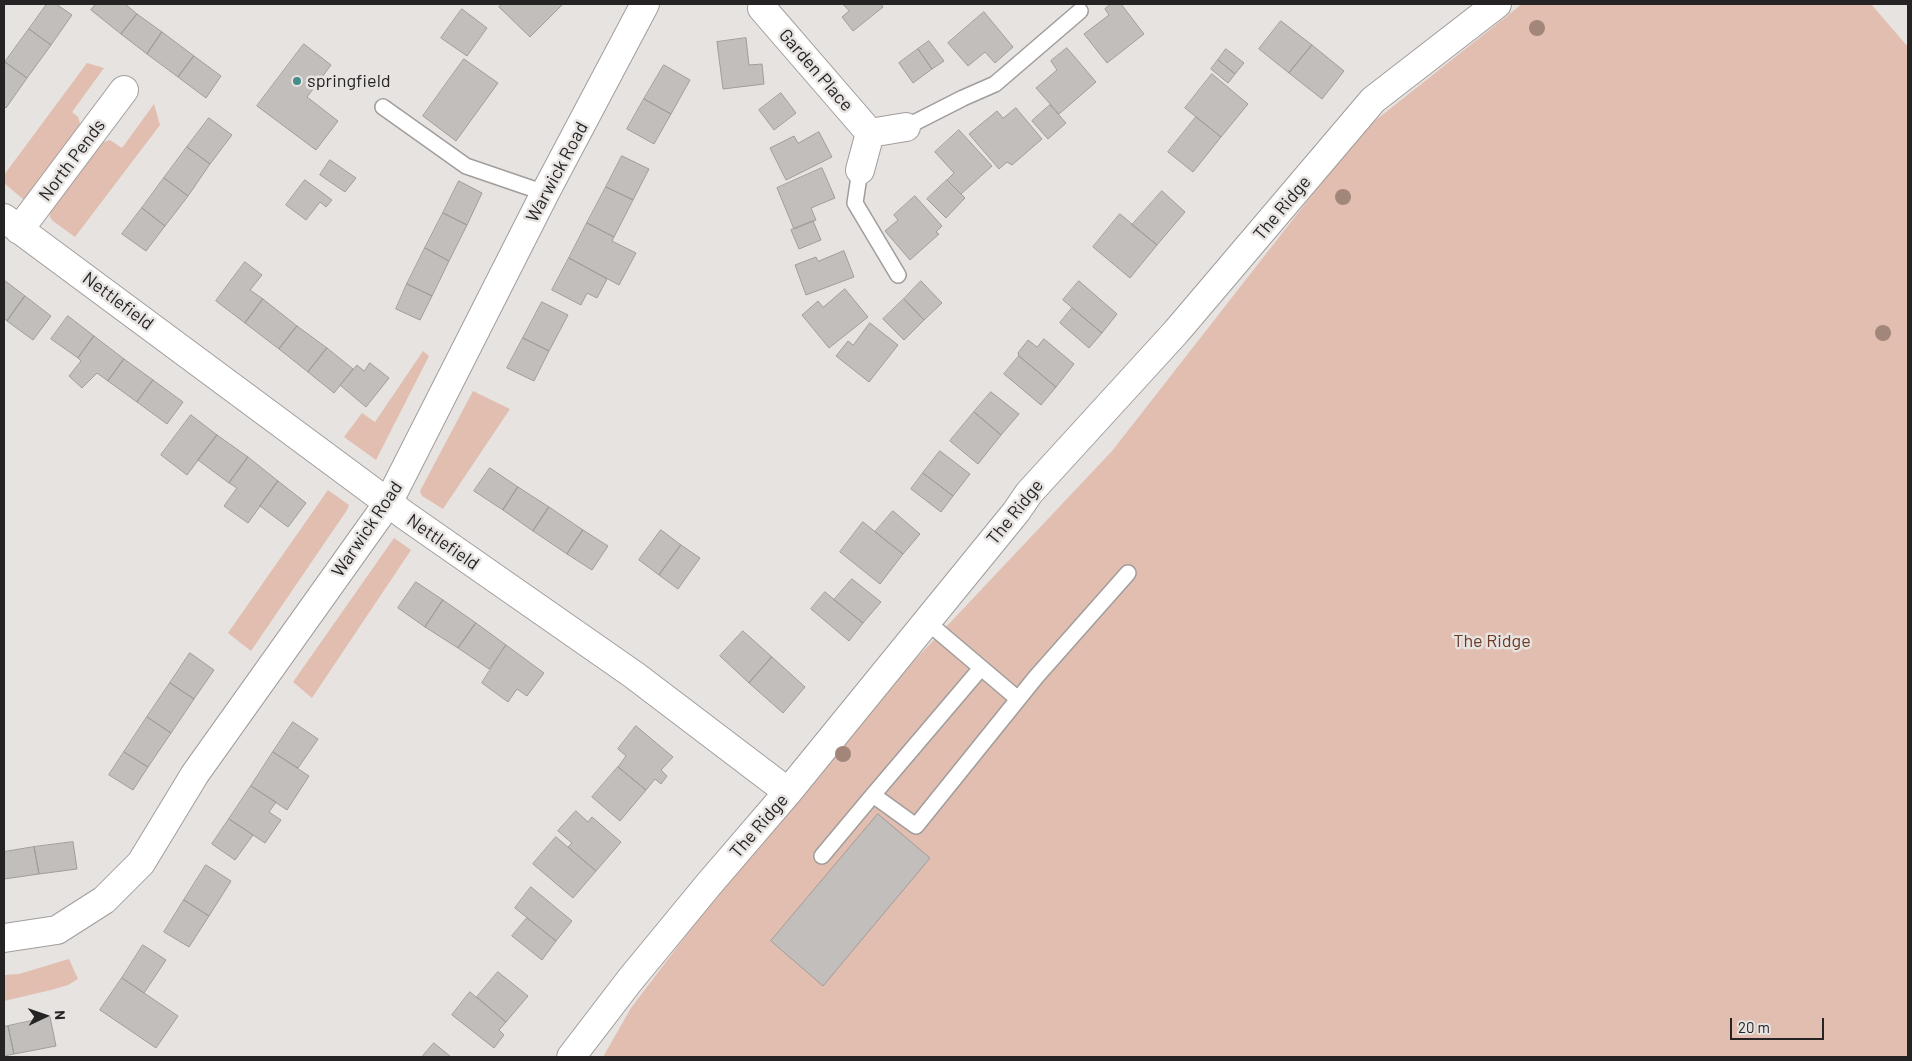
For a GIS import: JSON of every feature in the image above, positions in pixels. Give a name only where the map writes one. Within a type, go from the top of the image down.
[{"type":"street","name":"Warwick Road","points":[[4,938],[57,930],[104,900],[141,863],[195,774],[388,503],[545,194],[645,4]]},
{"type":"street","name":"The Ridge","points":[[571,1057],[630,980],[788,792],[926,620],[1016,512],[1029,493],[1176,332],[1373,100],[1497,4]]},
{"type":"street","name":"Garden Place","points":[[759,5],[870,132]]},
{"type":"street","name":"North Pends","points":[[12,224],[124,90]]},
{"type":"street","points":[[860,170],[870,132],[906,127]]},
{"type":"street","name":"Nettlefield","points":[[12,224],[388,503],[634,675],[788,792]]},
{"type":"lane","points":[[906,127],[995,84],[1080,11]]},
{"type":"lane","points":[[383,107],[466,166],[545,194]]},
{"type":"lane","points":[[860,170],[855,203],[898,275]]},
{"type":"lane","points":[[873,795],[916,826],[1018,699],[1128,573]]},
{"type":"lane","points":[[926,620],[1018,699]]},
{"type":"lane","points":[[822,856],[981,668]]},
{"type":"green space","name":"The Ridge","points":[[1522,4],[1871,4],[1908,47],[1908,1057],[603,1057],[631,1008],[812,769],[1112,451],[1362,131]]},
{"type":"green space","points":[[87,63],[104,68],[72,112],[78,117],[81,126],[31,196],[24,200],[4,183],[4,175]]},
{"type":"green space","points":[[154,104],[160,125],[75,237],[51,219],[50,214],[53,206],[101,143],[110,140],[122,148]]},
{"type":"green space","points":[[423,351],[429,356],[376,460],[344,437],[362,413],[375,422]]},
{"type":"green space","points":[[473,391],[510,409],[443,509],[422,496],[420,491]]},
{"type":"green space","points":[[328,490],[349,505],[347,510],[251,651],[228,633]]},
{"type":"green space","points":[[394,538],[411,550],[312,698],[293,682]]},
{"type":"green space","points":[[69,959],[78,979],[68,985],[4,1001],[4,975],[19,974]]},
{"type":"building","points":[[47,4],[56,4],[72,15],[51,45],[29,29]]},
{"type":"building","points":[[96,4],[125,4],[137,14],[121,34],[91,10]]},
{"type":"building","points":[[503,4],[563,4],[530,37],[499,7]]},
{"type":"building","points":[[843,4],[881,4],[883,7],[853,31],[842,17],[849,11]]},
{"type":"building","points":[[1111,4],[1121,4],[1144,34],[1107,63],[1084,34],[1109,15],[1105,9]]},
{"type":"building","points":[[462,9],[487,28],[467,56],[441,38]]},
{"type":"building","points":[[984,12],[1013,47],[995,63],[985,52],[968,66],[948,43]]},
{"type":"building","points":[[137,14],[162,32],[147,54],[121,34]]},
{"type":"building","points":[[1281,21],[1312,45],[1289,73],[1259,49]]},
{"type":"building","points":[[29,29],[51,45],[27,78],[5,62]]},
{"type":"building","points":[[162,32],[194,56],[178,77],[147,54]]},
{"type":"building","points":[[746,38],[749,65],[762,64],[764,84],[723,89],[717,42]]},
{"type":"building","points":[[929,41],[944,61],[932,69],[918,49]]},
{"type":"building","name":"springfield","points":[[304,44],[331,65],[307,97],[338,121],[316,150],[257,106]]},
{"type":"building","points":[[1312,45],[1344,71],[1322,99],[1289,73]]},
{"type":"building","points":[[1067,48],[1096,82],[1059,114],[1036,88],[1057,70],[1051,61]]},
{"type":"building","points":[[918,49],[932,69],[913,83],[899,63]]},
{"type":"building","points":[[1226,49],[1244,63],[1235,74],[1218,60]]},
{"type":"building","points":[[194,56],[221,76],[206,98],[178,77]]},
{"type":"building","points":[[464,59],[498,83],[456,141],[423,116]]},
{"type":"building","points":[[1218,60],[1235,74],[1228,83],[1211,69]]},
{"type":"building","points":[[5,62],[27,78],[6,108],[4,106]]},
{"type":"building","points":[[664,65],[690,80],[671,114],[644,99]]},
{"type":"building","points":[[1212,74],[1248,104],[1221,137],[1185,108]]},
{"type":"building","points":[[781,93],[796,113],[774,130],[759,110]]},
{"type":"building","points":[[644,99],[671,114],[654,144],[627,129]]},
{"type":"building","points":[[1050,105],[1066,123],[1048,139],[1032,121]]},
{"type":"building","points":[[1016,108],[1042,139],[1012,165],[1007,162],[999,169],[969,134],[997,111],[1003,118]]},
{"type":"building","points":[[1196,117],[1221,137],[1193,172],[1168,152]]},
{"type":"building","points":[[209,118],[232,135],[210,164],[187,147]]},
{"type":"building","points":[[959,130],[992,166],[961,194],[947,180],[954,173],[935,152]]},
{"type":"building","points":[[819,132],[832,157],[786,180],[770,148],[794,136],[798,143]]},
{"type":"building","points":[[187,147],[210,164],[188,196],[164,178]]},
{"type":"building","points":[[622,156],[649,169],[633,200],[606,187]]},
{"type":"building","points":[[330,160],[356,178],[345,192],[320,175]]},
{"type":"building","points":[[822,168],[835,198],[811,208],[816,220],[794,229],[777,188]]},
{"type":"building","points":[[164,178],[188,196],[165,226],[142,208]]},
{"type":"building","points":[[305,180],[332,200],[326,207],[320,202],[306,220],[286,205]]},
{"type":"building","points":[[947,180],[965,198],[946,218],[927,199]]},
{"type":"building","points":[[459,181],[482,193],[467,225],[443,213]]},
{"type":"building","points":[[606,187],[633,200],[614,237],[587,223]]},
{"type":"building","points":[[1162,191],[1185,212],[1157,245],[1132,225]]},
{"type":"building","points":[[915,196],[942,226],[936,232],[939,234],[910,260],[885,231],[898,220],[894,215]]},
{"type":"building","points":[[142,208],[165,226],[146,251],[122,234]]},
{"type":"building","points":[[443,213],[467,225],[449,261],[425,248]]},
{"type":"building","points":[[1120,214],[1157,245],[1130,278],[1093,247]]},
{"type":"building","points":[[813,221],[821,240],[799,249],[791,230]]},
{"type":"building","points":[[587,223],[614,237],[612,241],[636,253],[619,285],[569,258]]},
{"type":"building","points":[[425,248],[449,261],[432,296],[407,284]]},
{"type":"building","points":[[844,251],[854,277],[806,295],[795,265],[816,257],[818,261]]},
{"type":"building","points":[[569,258],[607,279],[597,298],[587,293],[581,305],[552,290]]},
{"type":"building","points":[[245,262],[262,275],[250,290],[263,299],[245,323],[216,301]]},
{"type":"building","points":[[4,280],[25,296],[7,321],[4,318]]},
{"type":"building","points":[[921,281],[942,303],[924,320],[904,299]]},
{"type":"building","points":[[1079,281],[1117,314],[1102,333],[1063,300]]},
{"type":"building","points":[[407,284],[432,296],[420,320],[396,309]]},
{"type":"building","points":[[845,289],[868,317],[829,348],[802,315],[818,301],[823,307]]},
{"type":"building","points":[[25,296],[51,316],[33,340],[7,321]]},
{"type":"building","points":[[263,299],[297,326],[279,349],[245,323]]},
{"type":"building","points":[[904,299],[924,320],[904,340],[883,319]]},
{"type":"building","points":[[542,302],[568,315],[549,351],[523,338]]},
{"type":"building","points":[[1072,308],[1102,333],[1089,348],[1060,323]]},
{"type":"building","points":[[68,316],[94,336],[78,358],[51,339]]},
{"type":"building","points":[[870,323],[898,345],[869,382],[836,356],[848,341],[853,345]]},
{"type":"building","points":[[297,326],[327,348],[308,372],[279,349]]},
{"type":"building","points":[[94,336],[124,359],[108,381],[97,373],[82,388],[69,376],[81,361],[78,358]]},
{"type":"building","points":[[523,338],[549,351],[534,381],[507,368]]},
{"type":"building","points":[[1044,339],[1074,364],[1056,387],[1019,356],[1018,353],[1028,340],[1037,347]]},
{"type":"building","points":[[327,348],[353,369],[334,393],[308,372]]},
{"type":"building","points":[[1019,356],[1056,387],[1041,405],[1004,374]]},
{"type":"building","points":[[124,359],[153,380],[137,402],[108,381]]},
{"type":"building","points":[[370,363],[389,378],[366,407],[340,385],[357,365],[364,371]]},
{"type":"building","points":[[153,380],[183,402],[167,424],[137,402]]},
{"type":"building","points":[[991,392],[1019,414],[1001,435],[974,412]]},
{"type":"building","points":[[974,412],[1001,435],[978,464],[950,441]]},
{"type":"building","points":[[191,415],[217,435],[187,475],[161,455]]},
{"type":"building","points":[[217,435],[248,457],[229,483],[198,460]]},
{"type":"building","points":[[940,451],[970,474],[953,496],[923,473]]},
{"type":"building","points":[[248,457],[278,481],[248,523],[224,506],[237,488],[229,483]]},
{"type":"building","points":[[490,468],[518,487],[503,510],[474,491]]},
{"type":"building","points":[[923,473],[953,496],[941,512],[911,489]]},
{"type":"building","points":[[278,481],[306,503],[288,527],[260,506]]},
{"type":"building","points":[[518,487],[549,507],[533,531],[503,510]]},
{"type":"building","points":[[549,507],[583,530],[567,554],[533,531]]},
{"type":"building","points":[[893,511],[920,534],[903,554],[875,532]]},
{"type":"building","points":[[863,522],[903,554],[880,584],[840,552]]},
{"type":"building","points":[[583,530],[608,546],[592,570],[567,554]]},
{"type":"building","points":[[661,530],[681,545],[659,575],[639,560]]},
{"type":"building","points":[[681,545],[700,558],[678,589],[659,575]]},
{"type":"building","points":[[852,579],[881,602],[863,623],[834,600]]},
{"type":"building","points":[[416,582],[443,600],[425,627],[398,608]]},
{"type":"building","points":[[825,592],[863,623],[849,641],[811,609]]},
{"type":"building","points":[[443,600],[476,623],[458,648],[425,627]]},
{"type":"building","points":[[476,623],[506,645],[489,669],[458,648]]},
{"type":"building","points":[[743,631],[772,657],[749,683],[720,656]]},
{"type":"building","points":[[506,645],[544,673],[527,696],[517,689],[508,702],[482,683]]},
{"type":"building","points":[[190,653],[214,670],[194,699],[170,683]]},
{"type":"building","points":[[772,657],[805,687],[783,713],[749,683]]},
{"type":"building","points":[[170,683],[194,699],[171,733],[147,717]]},
{"type":"building","points":[[147,717],[171,733],[148,767],[124,752]]},
{"type":"building","points":[[293,722],[318,739],[298,768],[273,752]]},
{"type":"building","points":[[636,726],[673,757],[661,770],[667,776],[661,784],[655,779],[646,790],[618,767],[626,756],[618,749]]},
{"type":"building","points":[[124,752],[148,767],[133,790],[109,775]]},
{"type":"building","points":[[273,752],[309,776],[287,810],[251,786]]},
{"type":"building","points":[[618,767],[646,790],[620,821],[592,797]]},
{"type":"building","points":[[251,786],[276,802],[269,812],[281,820],[265,843],[229,819]]},
{"type":"building","points":[[576,811],[588,822],[592,817],[621,842],[596,871],[568,847],[572,843],[558,831]]},
{"type":"building","points":[[878,814],[930,858],[823,986],[771,941]]},
{"type":"building","points":[[229,819],[253,835],[235,860],[212,844]]},
{"type":"building","points":[[556,837],[596,871],[573,898],[533,864]]},
{"type":"building","points":[[73,842],[77,869],[39,874],[34,847]]},
{"type":"building","points":[[34,847],[39,874],[4,879],[4,852]]},
{"type":"building","points":[[206,865],[231,881],[209,916],[184,900]]},
{"type":"building","points":[[531,887],[572,921],[556,941],[515,908]]},
{"type":"building","points":[[184,900],[209,916],[189,947],[164,932]]},
{"type":"building","points":[[527,918],[556,941],[542,960],[512,936]]},
{"type":"building","points":[[143,945],[166,960],[144,993],[122,978]]},
{"type":"building","points":[[498,972],[528,996],[506,1022],[477,997]]},
{"type":"building","points":[[122,978],[178,1016],[156,1048],[100,1010]]},
{"type":"building","points":[[470,992],[506,1022],[499,1030],[504,1035],[494,1048],[452,1015]]},
{"type":"building","points":[[50,1017],[56,1046],[14,1054],[8,1026]]},
{"type":"building","points":[[4,1026],[8,1026],[14,1054],[4,1056]]},
{"type":"building","points":[[434,1043],[451,1057],[422,1057]]},
{"type":"place","name":"springfield","points":[[297,81]]}]
